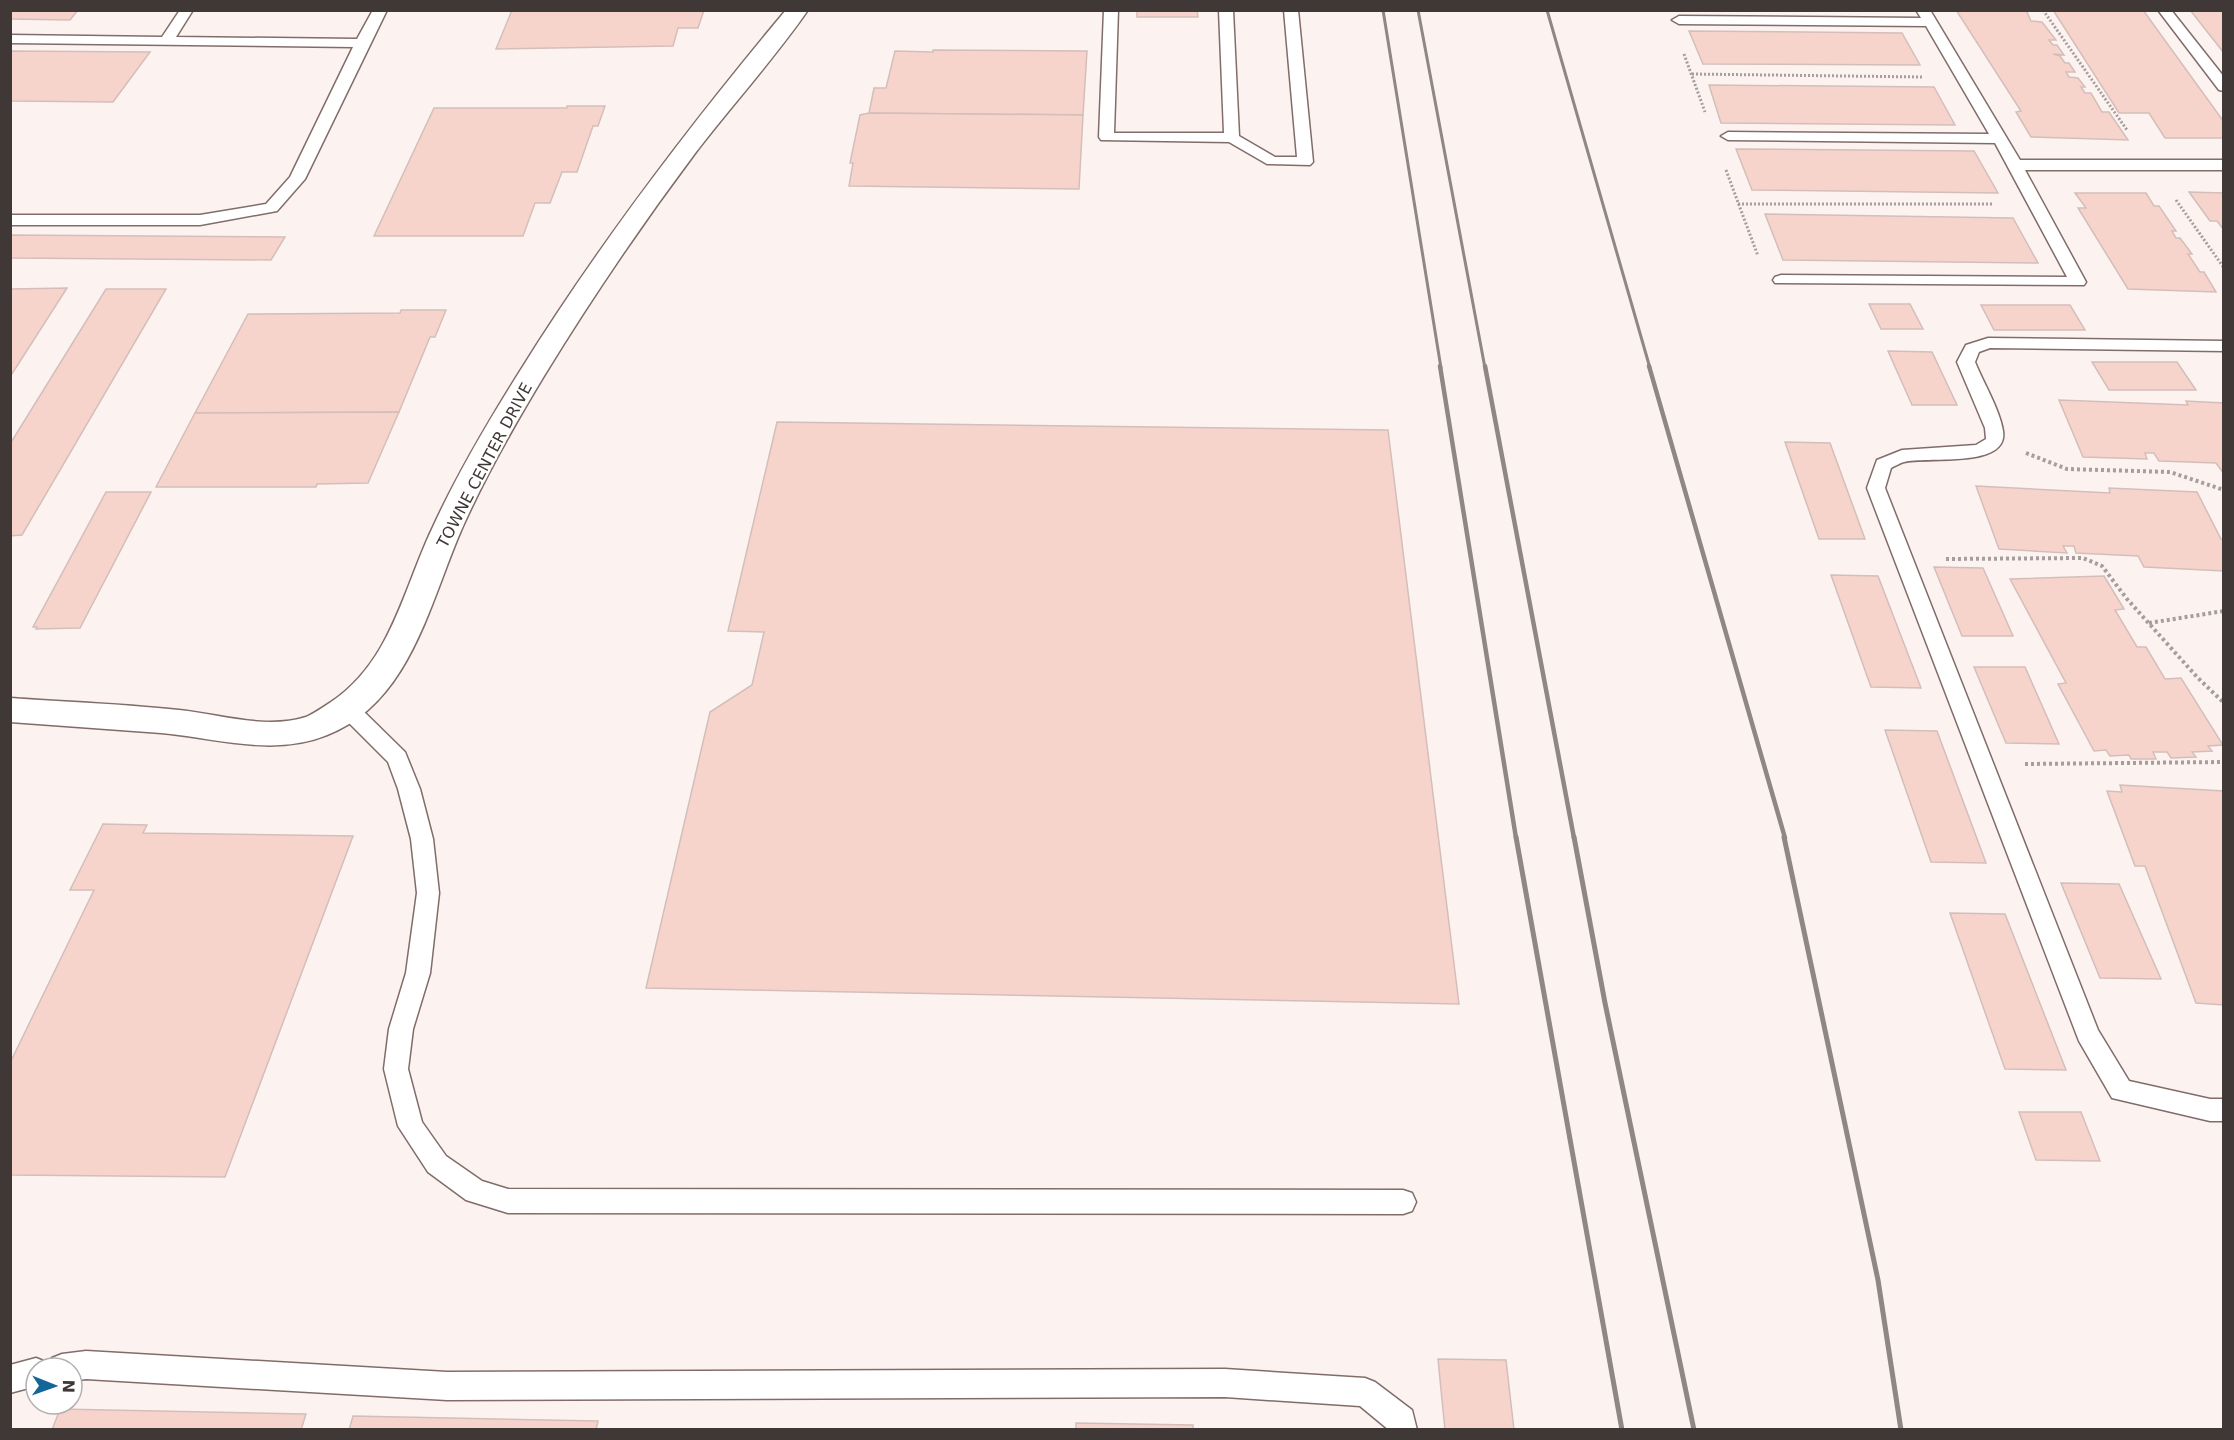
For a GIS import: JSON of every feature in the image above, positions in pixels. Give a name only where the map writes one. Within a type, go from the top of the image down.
[{"type":"street","name":"TOWNE CENTER DRIVE","points":[[10,710],[183,723],[236,732],[277,734],[313,728],[348,709],[379,680],[404,641],[445,533],[493,441],[560,326],[682,153],[798,10]]},
{"type":"lane","points":[[166,41],[187,10]]},
{"type":"lane","points":[[10,220],[200,220],[271,208],[297,179],[380,10]]},
{"type":"lane","points":[[1111,10],[1106,137],[1232,138],[1272,161],[1305,162],[1291,10]]},
{"type":"lane","points":[[1226,10],[1232,138]]},
{"type":"lane","points":[[2164,10],[2223,87]]},
{"type":"lane","points":[[1679,20],[1927,16],[2015,165],[2078,282],[1780,280]]},
{"type":"lane","points":[[10,39],[362,43]]},
{"type":"lane","points":[[1728,136],[1999,139]]},
{"type":"lane","points":[[2015,165],[2223,165]]},
{"type":"lane","points":[[2223,346],[1988,343],[1972,349],[1966,362],[1994,428],[1995,441],[1980,451],[1902,456],[1883,464],[1876,488],[2088,1034],[2121,1090],[2210,1110],[2223,1110]]},
{"type":"lane","points":[[348,709],[397,758],[410,789],[422,839],[428,893],[418,973],[401,1029],[396,1068],[411,1126],[437,1164],[476,1191],[508,1201],[1403,1202]]},
{"type":"lane","points":[[84,1365],[447,1386],[1225,1383],[1365,1392],[1402,1420],[1403,1430]]},
{"type":"path","points":[[2043,10],[2223,268]]},
{"type":"path","points":[[1692,74],[1963,77]]},
{"type":"path","points":[[1738,204],[2036,204]]},
{"type":"path","points":[[1995,441],[2067,469],[2170,472],[2212,484],[2223,490]]},
{"type":"path","points":[[1904,560],[2083,558],[2102,566],[2149,623],[2223,703]]},
{"type":"path","points":[[2149,623],[2223,611]]},
{"type":"path","points":[[1983,765],[2223,762]]},
{"type":"building","points":[[10,10],[78,10],[70,20],[10,19]]},
{"type":"building","points":[[512,10],[704,10],[698,28],[678,28],[673,46],[496,49]]},
{"type":"building","points":[[1137,10],[1197,10],[1198,17],[1137,17]]},
{"type":"building","points":[[1956,10],[2026,10],[2031,21],[2042,22],[2056,40],[2049,40],[2053,45],[2057,45],[2064,55],[2053,54],[2060,56],[2065,63],[2069,63],[2075,72],[2066,72],[2069,77],[2078,78],[2085,87],[2081,87],[2085,93],[2091,93],[2102,112],[2109,112],[2128,140],[2031,137],[2016,112],[2021,111]]},
{"type":"building","points":[[2053,10],[2143,10],[2224,122],[2224,138],[2165,138],[2149,113],[2119,113]]},
{"type":"building","points":[[2190,10],[2224,10],[2224,53]]},
{"type":"building","points":[[1689,31],[1902,33],[1920,65],[1703,64]]},
{"type":"building","points":[[933,50],[1087,51],[1083,115],[869,113],[874,88],[886,88],[895,51],[933,52]]},
{"type":"building","points":[[10,51],[150,52],[113,102],[10,101]]},
{"type":"building","points":[[1709,85],[1934,87],[1955,125],[1721,123]]},
{"type":"building","points":[[567,106],[605,106],[598,126],[593,126],[577,172],[562,172],[550,203],[535,203],[523,236],[374,236],[434,108],[567,108]]},
{"type":"building","points":[[869,113],[1083,115],[1079,189],[849,186],[853,163],[850,163],[860,115]]},
{"type":"building","points":[[1736,149],[1974,151],[1998,193],[1752,190]]},
{"type":"building","points":[[2189,192],[2224,193],[2224,230],[2217,221],[2210,221]]},
{"type":"building","points":[[2075,193],[2146,193],[2154,206],[2159,206],[2176,231],[2172,231],[2176,238],[2180,238],[2192,254],[2188,254],[2200,272],[2204,272],[2216,292],[2128,289],[2078,208],[2086,208]]},
{"type":"building","points":[[1765,214],[2013,218],[2038,263],[1783,260]]},
{"type":"building","points":[[10,235],[285,237],[271,260],[10,258]]},
{"type":"building","points":[[67,288],[10,377],[10,289]]},
{"type":"building","points":[[106,289],[166,289],[22,535],[10,536],[10,444]]},
{"type":"building","points":[[1869,304],[1910,304],[1923,329],[1881,329]]},
{"type":"building","points":[[1981,305],[2070,305],[2085,330],[1994,330]]},
{"type":"building","points":[[401,310],[446,310],[435,337],[430,337],[399,412],[195,413],[248,314],[400,313]]},
{"type":"building","points":[[1888,351],[1932,352],[1957,405],[1912,405]]},
{"type":"building","points":[[2092,362],[2177,362],[2196,390],[2109,390]]},
{"type":"building","points":[[2059,400],[2188,405],[2186,401],[2224,403],[2224,474],[2216,463],[2159,461],[2154,453],[2145,453],[2147,459],[2083,457]]},
{"type":"building","points":[[399,412],[368,483],[317,484],[316,487],[156,487],[195,413]]},
{"type":"building","points":[[777,422],[1388,430],[1459,1004],[646,988],[710,712],[752,685],[764,632],[728,631]]},
{"type":"building","points":[[1785,442],[1830,443],[1865,539],[1819,539]]},
{"type":"building","points":[[1976,486],[2110,493],[2109,488],[2197,492],[2221,539],[2224,539],[2224,571],[2144,567],[2138,556],[2076,553],[2074,546],[2063,546],[2067,553],[1999,549]]},
{"type":"building","points":[[106,492],[151,492],[80,628],[36,629],[37,627],[33,627]]},
{"type":"building","points":[[1934,567],[1983,568],[2013,636],[1962,636]]},
{"type":"building","points":[[1831,575],[1878,576],[1921,688],[1871,687]]},
{"type":"building","points":[[2104,576],[2124,609],[2115,610],[2137,647],[2146,647],[2165,679],[2181,678],[2223,745],[2208,746],[2212,751],[2192,752],[2196,757],[2171,758],[2167,752],[2153,752],[2156,759],[2131,759],[2129,755],[2110,756],[2106,750],[2094,751],[2058,684],[2066,683],[2010,579]]},
{"type":"building","points":[[1974,667],[2025,667],[2059,744],[2006,743]]},
{"type":"building","points":[[1885,730],[1937,731],[1986,863],[1931,862]]},
{"type":"building","points":[[2120,785],[2224,791],[2224,1005],[2196,1003],[2145,866],[2135,866],[2107,791],[2122,792]]},
{"type":"building","points":[[103,824],[147,825],[143,833],[353,836],[225,1177],[10,1175],[10,1063],[94,890],[70,890]]},
{"type":"building","points":[[2061,883],[2119,884],[2161,979],[2100,978]]},
{"type":"building","points":[[1950,913],[2005,914],[2066,1070],[2005,1069]]},
{"type":"building","points":[[2019,1112],[2081,1112],[2100,1161],[2036,1160]]},
{"type":"building","points":[[1438,1359],[1506,1360],[1514,1430],[1445,1430]]},
{"type":"building","points":[[84,1409],[306,1414],[301,1430],[52,1430],[57,1416],[84,1416]]},
{"type":"building","points":[[353,1416],[598,1421],[596,1430],[349,1430]]},
{"type":"building","points":[[1076,1423],[1193,1425],[1193,1430],[1076,1430]]},
{"type":"railway","points":[[1383,10],[1441,368]]},
{"type":"railway","points":[[1418,10],[1485,368]]},
{"type":"railway","points":[[1547,10],[1650,368]]},
{"type":"railway","points":[[1440,366],[1516,838]]},
{"type":"railway","points":[[1485,366],[1574,838]]},
{"type":"railway","points":[[1649,366],[1785,838]]},
{"type":"railway","points":[[1516,837],[1622,1430]]},
{"type":"railway","points":[[1574,837],[1605,1003],[1694,1430]]},
{"type":"railway","points":[[1784,837],[1878,1280],[1901,1430]]}]
